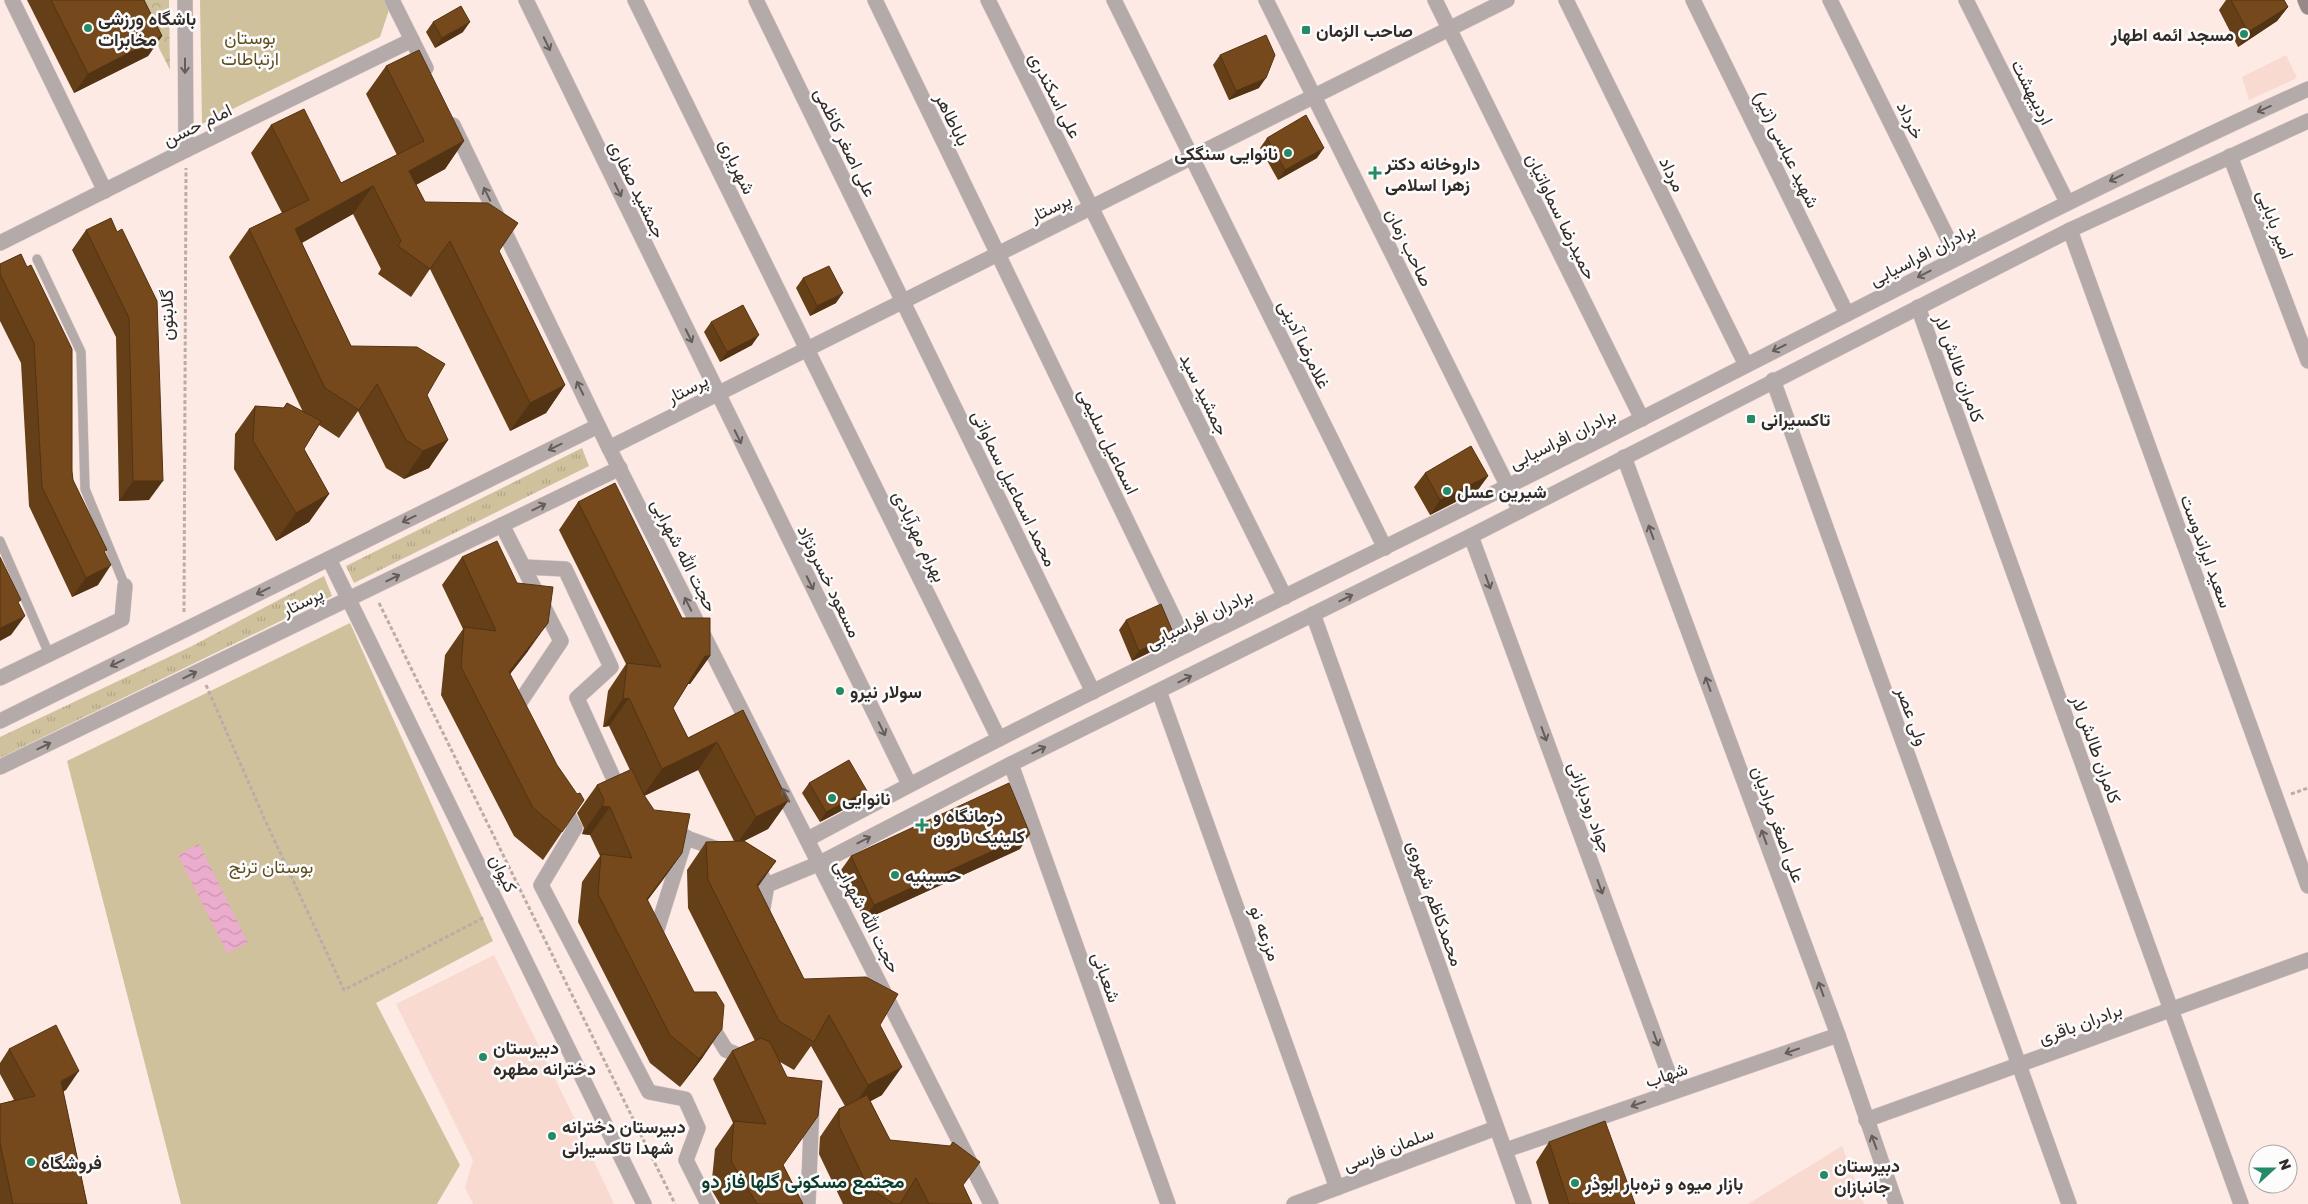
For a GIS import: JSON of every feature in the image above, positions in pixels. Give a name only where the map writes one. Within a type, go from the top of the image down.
[{"type":"main road","points":[[2305,0],[2308,7]]},
{"type":"street","points":[[12,0],[105,191]]},
{"type":"street","points":[[185,0],[186,150]]},
{"type":"street","name":"جمشید صفاری","points":[[526,0],[717,394]]},
{"type":"street","name":"شهریاری","points":[[635,0],[807,349]]},
{"type":"street","name":"علی اصغر کاظمی","points":[[756,0],[903,301]]},
{"type":"street","name":"باباطاهر","points":[[875,0],[998,254]]},
{"type":"street","name":"علی اسکندری","points":[[988,0],[1092,207]]},
{"type":"street","name":"غلامرضا آدینی","points":[[1114,0],[1385,548]]},
{"type":"street","name":"صاحب زمان","points":[[1266,0],[1520,511]]},
{"type":"street","name":"حمیدرضا سماواتیان","points":[[1435,0],[1642,419]]},
{"type":"street","name":"پرستار","points":[[609,448],[1507,0]]},
{"type":"street","name":"مرداد","points":[[1566,0],[1746,364]]},
{"type":"street","name":"شهید عباسی (تیر)","points":[[1693,0],[1847,314]]},
{"type":"street","name":"خرداد","points":[[1830,0],[1957,257]]},
{"type":"street","name":"اردیبهشت","points":[[1966,0],[2067,202]]},
{"type":"street","points":[[398,2],[412,40],[434,85]]},
{"type":"street","name":"امام حسن","points":[[0,243],[412,40]]},
{"type":"street","name":"برادران افراسیابی","points":[[808,839],[909,784],[1642,419],[1746,364],[2067,202],[2308,89]]},
{"type":"street","name":"حجت الله شهرابی","points":[[447,112],[598,426],[820,862],[991,1204]]},
{"type":"street","points":[[767,885],[820,862],[1011,764],[1471,536],[1773,380],[2070,230],[2308,121]]},
{"type":"street","name":"امیر بابایی","points":[[2230,156],[2308,361]]},
{"type":"street","name":"جمشید سید","points":[[1092,207],[1285,597]]},
{"type":"street","name":"سعید ایراندوست","points":[[2070,230],[2308,886]]},
{"type":"street","name":"اسماعیل سلیمی","points":[[998,254],[1187,645]]},
{"type":"street","name":"محمد اسماعیل سماواتی","points":[[903,301],[1093,692]]},
{"type":"street","name":"کامران طالش لار","points":[[1918,307],[2241,1204]]},
{"type":"street","name":"بهرام مهرآبادی","points":[[807,349],[999,740]]},
{"type":"street","name":"ولی عصر","points":[[1773,380],[2069,1204]]},
{"type":"street","name":"مسعود خسرونژاد","points":[[717,394],[909,784]]},
{"type":"street","name":"پرستار","points":[[0,720],[598,426]]},
{"type":"street","name":"علی اصغر مرادیان","points":[[1624,457],[1838,1035],[1896,1204]]},
{"type":"street","name":"پرستار","points":[[0,767],[620,468]]},
{"type":"street","points":[[502,525],[561,641],[512,713],[521,730]]},
{"type":"street","name":"جواد رودبارانی","points":[[1471,536],[1675,1091]]},
{"type":"street","name":"کیوان","points":[[329,559],[644,1204]]},
{"type":"street","points":[[524,567],[565,570],[611,667],[577,698],[629,810]]},
{"type":"street","points":[[0,678],[122,619],[125,586]]},
{"type":"street","name":"محمدکاظم شهروی","points":[[1313,614],[1524,1204]]},
{"type":"street","name":"مزرعه نو","points":[[1159,692],[1337,1188]]},
{"type":"street","name":"شعبانی","points":[[1011,764],[1168,1204]]},
{"type":"street","points":[[552,787],[575,828],[541,885],[649,1092],[686,1099],[698,1128],[686,1160],[708,1204]]},
{"type":"street","points":[[651,825],[755,862],[767,885],[760,917],[768,933]]},
{"type":"street","points":[[664,951],[655,936],[686,837]]},
{"type":"street","name":"برادران باقری","points":[[1866,1120],[2308,960]]},
{"type":"street","points":[[698,1004],[726,1050],[761,1064]]},
{"type":"street","name":"شهاب","points":[[1506,1150],[1838,1035]]},
{"type":"street","points":[[808,1204],[812,1091]]},
{"type":"street","name":"سلمان فارسی","points":[[1294,1204],[1496,1128]]},
{"type":"lane","points":[[37,258],[81,352],[85,489],[125,586]]},
{"type":"lane","points":[[0,541],[50,654]]},
{"type":"path","name":"گلابتون","points":[[184,630],[186,150]]},
{"type":"path","points":[[387,599],[378,604],[675,1204]]},
{"type":"path","points":[[200,671],[265,820],[344,990],[501,909]]},
{"type":"path","points":[[206,686],[215,682]]},
{"type":"path","points":[[480,908],[484,917]]},
{"type":"shaded area","points":[[2286,55],[2297,78],[2249,100],[2242,77]]},
{"type":"shaded area","name":"دبیرستان دخترانه مطهره","points":[[494,955],[571,1111],[614,1204],[473,1204],[465,1188],[473,1160],[396,1004]]},
{"type":"shaded area","name":"دبیرستان جانبازان","points":[[1842,1146],[1864,1204],[1748,1204]]},
{"type":"green space","points":[[135,0],[169,0],[170,70]]},
{"type":"green space","name":"بوستان ارتباطات","points":[[200,0],[384,0],[389,10],[380,37],[202,124]]},
{"type":"green space","points":[[582,448],[589,466],[354,583],[346,566]]},
{"type":"green space","points":[[324,576],[332,596],[0,758],[0,737],[192,646]]},
{"type":"green space","name":"بوستان ترنج","points":[[350,623],[493,941],[376,1003],[460,1165],[437,1204],[181,1204],[67,761]]},
{"type":"water","points":[[199,844],[248,943],[227,953],[178,855]]},
{"type":"building","points":[[51,0],[144,0],[162,36],[88,74]]},
{"type":"building","points":[[2231,0],[2284,0],[2288,7],[2248,32]]},
{"type":"building","points":[[461,6],[470,22],[442,38],[433,22]]},
{"type":"building","points":[[1266,35],[1275,55],[1266,78],[1236,91],[1220,55]]},
{"type":"building","points":[[419,50],[464,141],[409,171],[425,202],[488,203],[518,223],[499,251],[565,385],[530,403],[450,241],[430,269],[398,246],[401,241],[373,186],[295,229],[351,346],[417,347],[445,364],[427,395],[448,440],[423,451],[406,440],[377,384],[359,410],[325,388],[249,229],[309,200],[271,125],[304,109],[341,183],[424,141],[386,66]]},
{"type":"building","name":"نانوایی سنگکی","points":[[1306,115],[1324,148],[1285,170],[1267,138]]},
{"type":"building","points":[[111,218],[117,232],[122,229],[157,301],[163,481],[133,481],[129,318],[86,230]]},
{"type":"building","points":[[21,254],[27,267],[31,265],[72,349],[73,480],[107,550],[104,551],[111,565],[86,578],[42,487],[34,343],[0,274],[0,264]]},
{"type":"building","points":[[829,266],[843,293],[817,306],[803,278]]},
{"type":"building","points":[[743,305],[759,335],[727,352],[711,322]]},
{"type":"building","points":[[287,403],[321,421],[304,449],[329,494],[296,513],[253,441],[255,406],[284,408]]},
{"type":"building","points":[[1471,446],[1488,476],[1440,500],[1425,473]]},
{"type":"building","points":[[615,483],[682,618],[710,618],[710,656],[705,656],[673,708],[688,738],[743,710],[788,801],[756,817],[717,742],[662,769],[629,698],[623,699],[627,663],[661,667],[578,502]]},
{"type":"building","points":[[497,541],[517,583],[553,587],[548,623],[509,672],[557,765],[577,794],[580,793],[584,800],[562,832],[533,808],[461,667],[464,627],[496,631],[462,557]]},
{"type":"building","points":[[0,557],[21,600],[18,602],[25,616],[0,628]]},
{"type":"building","points":[[1161,604],[1172,630],[1172,635],[1139,651],[1126,620]]},
{"type":"building","points":[[849,760],[867,791],[826,812],[809,783]]},
{"type":"building","points":[[632,769],[644,795],[654,810],[690,814],[682,853],[647,899],[694,992],[716,992],[724,1005],[722,1029],[699,1059],[670,1035],[598,894],[601,854],[632,858],[610,807],[602,806],[604,800],[597,785]]},
{"type":"building","points":[[1009,783],[1030,834],[874,905],[851,856]]},
{"type":"building","points":[[744,841],[776,861],[757,885],[804,979],[866,977],[898,994],[880,1025],[902,1067],[868,1085],[829,1015],[814,1042],[779,1021],[708,880],[706,842]]},
{"type":"building","points":[[56,1025],[79,1071],[61,1081],[87,1204],[13,1204],[0,1143],[0,1104],[35,1096],[9,1049]]},
{"type":"building","points":[[761,1038],[770,1042],[787,1077],[822,1081],[818,1116],[783,1165],[803,1204],[757,1204],[731,1161],[734,1121],[766,1124],[732,1051]]},
{"type":"building","points":[[867,1095],[890,1140],[950,1146],[953,1142],[980,1162],[963,1185],[972,1204],[929,1204],[916,1178],[900,1204],[894,1204],[868,1187],[839,1126],[839,1109]]},
{"type":"building","points":[[1605,1121],[1635,1204],[1569,1204],[1549,1142]]},
{"type":"place","name":"باشگاه ورزشی مخابرات","points":[[88,28]]},
{"type":"place","name":"صاحب الزمان","points":[[1306,30]]},
{"type":"place","name":"مسجد ائمه اطهار","points":[[2244,34]]},
{"type":"place","name":"نانوایی سنگکی","points":[[1288,153]]},
{"type":"place","name":"داروخانه دکتر زهرا اسلامی","points":[[1375,173]]},
{"type":"place","name":"تاکسیرانی","points":[[1751,419]]},
{"type":"place","name":"شیرین عسل","points":[[1447,491]]},
{"type":"place","name":"سولار نیرو","points":[[840,691]]},
{"type":"place","name":"نانوایی","points":[[832,798]]},
{"type":"place","name":"درمانگاه و کلینیک نارون","points":[[922,825]]},
{"type":"place","name":"حسینیه","points":[[895,875]]},
{"type":"place","name":"دبیرستان دخترانه مطهره","points":[[483,1057]]},
{"type":"place","name":"دبیرستان دخترانه شهدا تاکسیرانی","points":[[552,1136]]},
{"type":"place","name":"فروشگاه","points":[[31,1162]]},
{"type":"place","name":"دبیرستان جانبازان","points":[[1824,1175]]},
{"type":"place","name":"بازار میوه و تره‌بار ابوذر","points":[[1575,1183]]},
{"type":"district","name":"مجتمع مسکونی گلها فاز دو","points":[[803,1180]]}]
